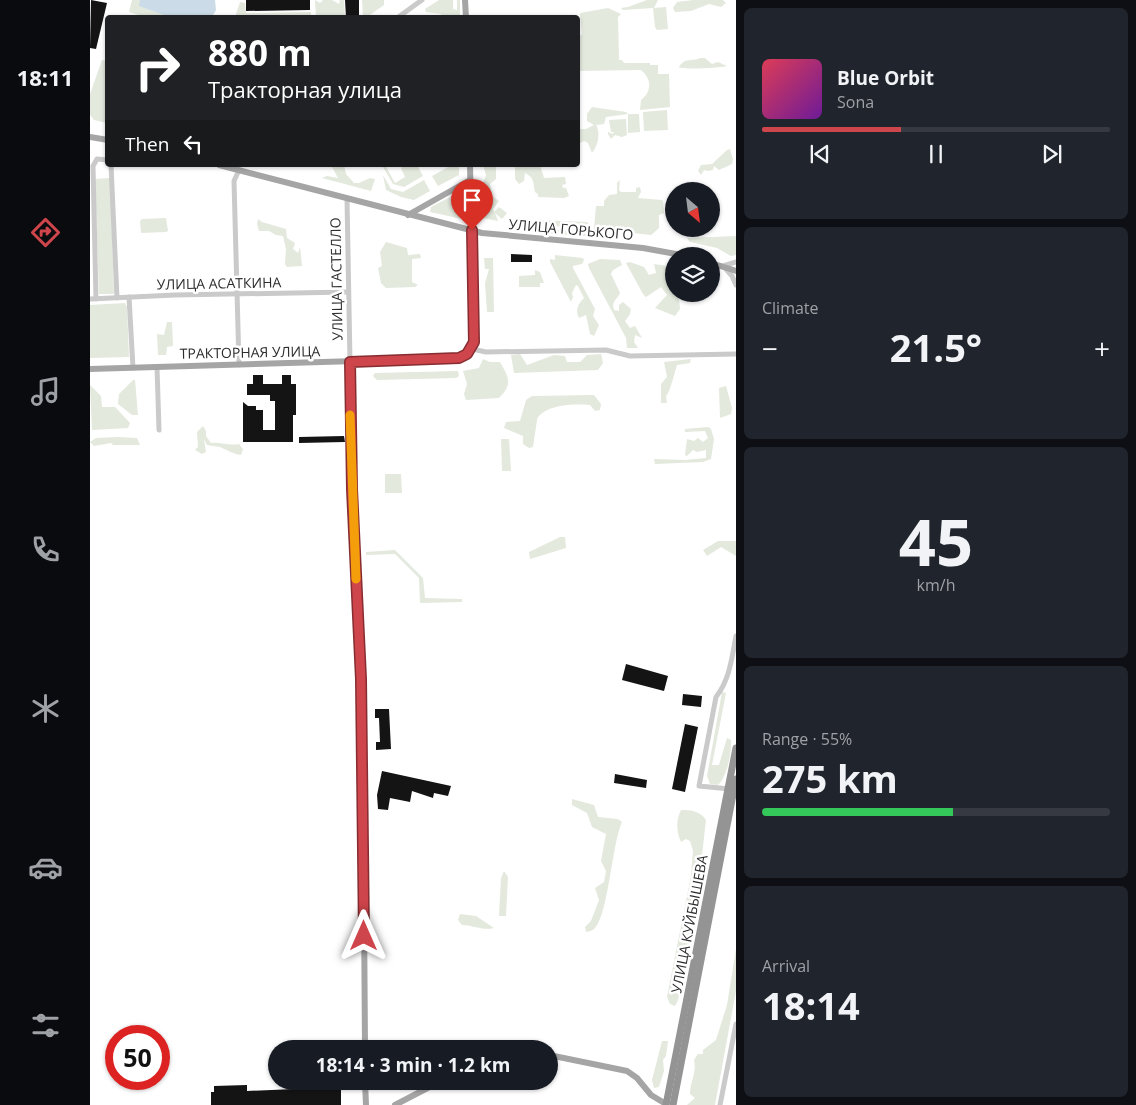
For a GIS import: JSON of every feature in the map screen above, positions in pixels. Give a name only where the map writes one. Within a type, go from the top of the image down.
[{"type":"highway","name":"УЛИЦА КУЙБЫШЕВА","points":[[733,789],[736,748]]},
{"type":"highway","name":"УЛИЦА КУЙБЫШЕВА","points":[[668,1105],[736,779]]},
{"type":"main road","points":[[465,0],[466,15]]},
{"type":"main road","points":[[90,136],[105,139]]},
{"type":"main road","name":"УЛИЦА ГОРЬКОГО","points":[[227,167],[482,233],[644,248],[665,252]]},
{"type":"main road","points":[[470,167],[474,342],[472,349]]},
{"type":"main road","points":[[408,215],[470,180]]},
{"type":"main road","points":[[720,265],[736,271]]},
{"type":"main road","name":"ТРАКТОРНАЯ УЛИЦА","points":[[90,369],[459,358],[472,349]]},
{"type":"main road","name":"УЛИЦА ГАСТЕЛЛО","points":[[350,362],[363,765],[365,1040]]},
{"type":"main road","points":[[558,1057],[627,1071],[637,1078],[651,1095],[668,1105]]},
{"type":"main road","points":[[365,1090],[365,1103]]},
{"type":"main road","points":[[395,1105],[423,1090]]},
{"type":"street","points":[[400,15],[422,0]]},
{"type":"street","points":[[93,299],[93,166],[97,160],[105,160]]},
{"type":"street","points":[[111,167],[116,298]]},
{"type":"street","points":[[239,170],[234,181],[239,365]]},
{"type":"street","name":"УЛИЦА ГАСТЕЛЛО","points":[[348,199],[350,362]]},
{"type":"street","points":[[736,262],[723,266],[732,276],[736,285]]},
{"type":"street","name":"УЛИЦА АСАТКИНА","points":[[93,299],[348,292]]},
{"type":"street","points":[[129,297],[133,368]]},
{"type":"street","name":"ТРАКТОРНАЯ УЛИЦА","points":[[472,349],[486,352],[606,350],[630,356],[736,354]]},
{"type":"street","points":[[156,367],[159,430]]},
{"type":"street","points":[[733,789],[699,786],[716,696],[728,677],[736,636]]},
{"type":"street","points":[[720,1105],[736,1024]]},
{"type":"shaded area","points":[[132,0],[140,0],[140,6],[163,15],[139,15],[129,12]]},
{"type":"shaded area","points":[[315,0],[320,3],[323,0],[332,0],[339,4],[340,0],[344,0],[345,15],[316,15]]},
{"type":"shaded area","points":[[362,0],[384,0],[384,5],[370,15],[363,15]]},
{"type":"shaded area","points":[[439,0],[453,0],[453,9],[457,10],[457,0],[460,0],[460,15],[441,15],[426,12],[425,9]]},
{"type":"shaded area","points":[[647,0],[658,0],[654,8],[666,7],[668,29],[657,30],[653,8],[623,10],[621,8]]},
{"type":"shaded area","points":[[723,0],[726,3],[721,7],[709,4],[691,11],[675,12],[673,8],[677,2]]},
{"type":"shaded area","points":[[240,2],[245,3],[246,13],[311,12],[311,15],[236,15]]},
{"type":"shaded area","points":[[608,8],[621,14],[618,17],[619,60],[622,60],[624,63],[650,63],[650,65],[658,65],[658,74],[669,74],[670,107],[640,110],[641,100],[649,89],[649,81],[641,70],[580,71],[580,36],[582,34],[580,13]]},
{"type":"shaded area","points":[[705,58],[712,64],[718,62],[727,66],[679,67],[686,61]]},
{"type":"shaded area","points":[[102,60],[105,61],[105,123],[94,120],[90,115],[90,94]]},
{"type":"shaded area","points":[[592,107],[626,112],[628,114],[606,117],[604,124],[596,125],[598,128],[598,139],[592,153],[588,143],[584,141],[580,143],[580,129],[586,129],[594,125],[587,121],[587,114]]},
{"type":"shaded area","points":[[667,110],[668,130],[644,131],[643,112]]},
{"type":"shaded area","points":[[628,114],[639,114],[640,132],[628,133]]},
{"type":"shaded area","points":[[626,119],[627,135],[622,137],[615,135],[611,139],[608,132],[613,134],[614,132],[611,132],[609,120]]},
{"type":"shaded area","points":[[730,149],[733,159],[732,164],[719,170],[714,166],[713,170],[704,170],[701,175],[698,171],[701,165],[712,164]]},
{"type":"shaded area","points":[[332,167],[344,167],[346,174],[354,183],[370,178],[375,179],[371,191],[322,178],[327,176],[338,178]]},
{"type":"shaded area","points":[[383,167],[386,167],[395,183],[405,177],[401,168],[403,167],[418,167],[423,176],[404,187],[393,184]]},
{"type":"shaded area","points":[[448,167],[459,167],[459,175],[438,186],[432,176]]},
{"type":"shaded area","points":[[484,167],[496,167],[496,179],[490,184],[492,196],[499,201],[493,209],[494,212],[499,207],[507,213],[502,219],[495,213],[498,221],[483,218],[488,198],[483,184],[486,175]]},
{"type":"shaded area","points":[[515,167],[541,167],[544,178],[565,177],[566,184],[562,185],[563,188],[566,188],[569,196],[564,198],[538,197],[533,181],[528,175],[525,173],[524,181],[519,184],[515,179]]},
{"type":"shaded area","points":[[383,175],[391,189],[403,192],[424,180],[430,191],[414,200],[401,197],[386,190]]},
{"type":"shaded area","points":[[110,178],[114,294],[99,294],[95,179]]},
{"type":"shaded area","points":[[620,180],[619,190],[621,192],[636,192],[636,188],[640,187],[641,192],[638,198],[663,201],[664,213],[659,215],[659,228],[651,235],[594,229],[596,206],[604,206],[604,201],[609,195],[617,194],[617,183]]},
{"type":"shaded area","points":[[458,193],[465,196],[467,201],[467,208],[462,219],[430,212],[431,207]]},
{"type":"shaded area","points":[[166,218],[168,231],[141,233],[140,221],[142,219]]},
{"type":"shaded area","points":[[258,219],[286,229],[287,238],[295,243],[293,249],[298,253],[300,247],[302,266],[287,267],[285,264],[286,249],[283,236],[269,231],[259,231]]},
{"type":"shaded area","points":[[537,220],[587,222],[590,226],[586,228],[537,225],[535,222]]},
{"type":"shaded area","points":[[535,228],[614,235],[613,238],[541,233],[536,231]]},
{"type":"shaded area","points":[[736,236],[736,255],[731,256],[720,250],[720,247],[690,242],[687,238],[720,238]]},
{"type":"shaded area","points":[[386,242],[407,248],[408,255],[420,254],[421,258],[412,259],[412,282],[418,285],[415,287],[386,288],[381,283],[378,268],[382,266],[380,252]]},
{"type":"shaded area","points":[[555,255],[583,258],[584,260],[582,264],[573,266],[573,268],[595,309],[593,316],[599,325],[594,336],[590,334],[586,315],[579,318],[577,312],[584,298],[578,286],[576,285],[572,293],[571,302],[550,262],[550,259],[555,260]]},
{"type":"shaded area","points":[[484,258],[493,258],[494,312],[487,312],[485,283],[489,269],[485,269]]},
{"type":"shaded area","points":[[600,259],[620,260],[622,265],[613,270],[611,274],[620,293],[613,307],[614,310],[619,311],[619,305],[623,302],[631,309],[625,321],[630,328],[635,326],[642,338],[635,335],[634,342],[638,348],[627,348],[626,338],[589,268],[588,264]]},
{"type":"shaded area","points":[[630,262],[644,267],[649,275],[656,273],[654,264],[665,266],[665,292],[661,287],[646,297],[626,263]]},
{"type":"shaded area","points":[[535,270],[540,272],[544,283],[540,283],[540,287],[519,287],[519,276],[535,275]]},
{"type":"shaded area","points":[[665,297],[665,302],[679,302],[680,309],[675,316],[655,308]]},
{"type":"shaded area","points":[[125,303],[127,307],[129,357],[90,358],[90,305]]},
{"type":"shaded area","points":[[167,322],[172,322],[173,346],[167,347],[166,355],[158,355],[157,334],[164,335]]},
{"type":"shaded area","points":[[520,354],[527,365],[554,355],[565,356],[567,362],[580,362],[587,355],[601,354],[603,363],[598,370],[514,373],[511,355]]},
{"type":"shaded area","points":[[483,359],[490,362],[500,362],[506,372],[508,385],[499,398],[466,400],[464,394],[467,384],[463,371],[479,368]]},
{"type":"shaded area","points":[[691,359],[690,363],[677,365],[666,396],[667,403],[661,403],[661,384],[667,377],[664,362]]},
{"type":"shaded area","points":[[458,371],[459,376],[456,378],[377,380],[373,376],[375,373]]},
{"type":"shaded area","points":[[135,380],[138,415],[132,415],[118,404],[119,394]]},
{"type":"shaded area","points":[[90,385],[101,396],[102,407],[115,407],[130,423],[128,428],[92,430]]},
{"type":"shaded area","points":[[726,386],[732,408],[731,414],[720,418],[719,388]]},
{"type":"shaded area","points":[[594,395],[601,404],[600,410],[595,411],[590,405],[569,405],[555,407],[538,417],[533,447],[529,448],[523,444],[523,436],[504,428],[506,422],[520,421],[526,400],[532,396]]},
{"type":"shaded area","points":[[203,426],[206,436],[211,443],[239,444],[243,449],[241,455],[220,447],[207,445],[204,439],[206,452],[202,454],[195,450],[198,447],[197,432]]},
{"type":"shaded area","points":[[708,427],[711,429],[714,439],[711,459],[703,462],[655,464],[654,459],[685,460],[706,458],[706,450],[697,452],[693,450],[687,456],[685,455],[687,439],[694,441],[698,438],[703,442],[708,438],[705,431],[685,432],[685,429]]},
{"type":"shaded area","points":[[96,438],[137,438],[140,445],[113,445],[111,443],[94,446],[90,442]]},
{"type":"shaded area","points":[[501,439],[509,439],[511,471],[502,471]]},
{"type":"shaded area","points":[[385,474],[401,474],[402,493],[385,493]]},
{"type":"shaded area","points":[[560,537],[565,537],[566,548],[530,559],[529,552]]},
{"type":"shaded area","points":[[718,541],[736,541],[736,556],[721,547],[707,556],[703,550]]},
{"type":"shaded area","points":[[395,550],[423,578],[425,598],[462,599],[462,602],[420,603],[419,578],[395,554],[366,555],[366,552]]},
{"type":"shaded area","points":[[722,692],[726,693],[712,765],[719,765],[727,738],[731,740],[731,745],[726,770],[718,785],[710,784],[707,776]]},
{"type":"shaded area","points":[[572,799],[594,805],[598,817],[618,819],[622,822],[615,846],[603,911],[594,929],[586,932],[585,927],[591,921],[599,900],[595,888],[604,882],[606,871],[601,861],[606,834],[592,827],[587,813],[572,805]]},
{"type":"shaded area","points":[[681,810],[695,812],[706,820],[696,907],[678,1000],[675,1006],[670,1004],[667,997],[691,876],[693,851],[690,841],[686,839],[681,842],[679,838],[677,822]]},
{"type":"shaded area","points":[[504,871],[508,877],[506,916],[499,916],[501,878]]},
{"type":"shaded area","points":[[460,914],[476,916],[494,928],[486,929],[462,925],[458,920]]},
{"type":"shaded area","points":[[736,949],[736,991],[715,1105],[687,1105],[695,1098],[690,1094],[695,1069],[694,1060],[698,1054],[703,1054],[703,1050],[716,1040],[727,1005]]},
{"type":"shaded area","points":[[662,1041],[668,1041],[666,1056],[663,1060],[664,1071],[659,1087],[654,1088],[652,1080]]},
{"type":"water","points":[[140,0],[215,0],[216,10],[213,15],[163,15],[139,6]]},
{"type":"building","points":[[91,0],[107,3],[96,49],[90,48]]},
{"type":"building","points":[[246,0],[310,0],[310,10],[246,11]]},
{"type":"building","points":[[345,0],[359,0],[359,15],[346,15]]},
{"type":"building","points":[[511,254],[532,255],[532,262],[511,262]]},
{"type":"building","points":[[253,375],[263,375],[263,384],[282,384],[282,375],[291,375],[291,384],[296,384],[296,415],[293,415],[293,442],[243,442],[243,402],[248,406],[256,406],[256,410],[263,410],[263,430],[275,430],[275,401],[270,401],[270,395],[247,395],[247,384],[253,384]]},
{"type":"building","points":[[344,436],[345,442],[299,443],[299,437]]},
{"type":"building","points":[[626,664],[668,676],[664,691],[622,680]]},
{"type":"building","points":[[683,694],[702,696],[701,707],[682,705]]},
{"type":"building","points":[[375,709],[389,709],[391,749],[376,750],[376,742],[380,742],[379,718],[375,718]]},
{"type":"building","points":[[685,724],[698,727],[685,792],[672,789]]},
{"type":"building","points":[[382,771],[451,786],[448,796],[434,793],[433,798],[412,791],[410,802],[390,798],[388,810],[378,809],[377,795]]},
{"type":"building","points":[[615,774],[647,780],[646,788],[614,783]]},
{"type":"building","points":[[247,1085],[247,1091],[341,1090],[341,1105],[211,1105],[211,1092],[214,1092],[214,1086]]},
{"type":"slow traffic","points":[[350,415],[356,579]]},
{"type":"route","points":[[364,936],[361,679],[350,432],[350,362],[459,358],[472,349],[474,342],[472,230]]}]
